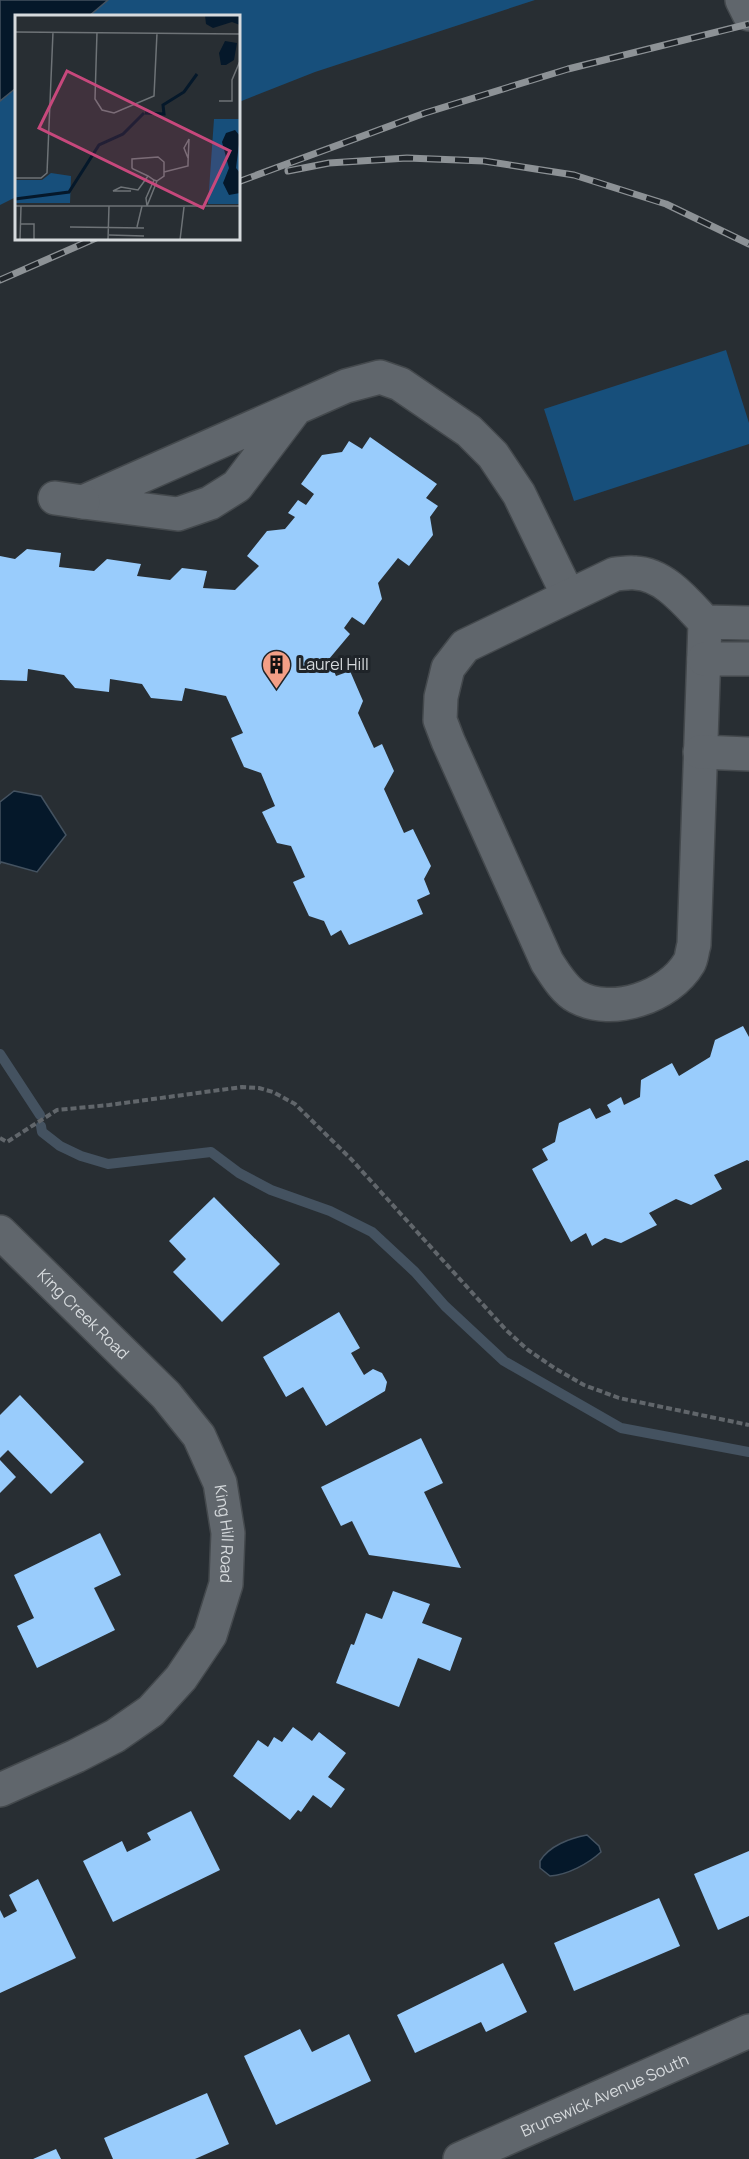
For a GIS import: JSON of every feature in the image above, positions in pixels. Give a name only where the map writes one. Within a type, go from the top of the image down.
[{"type":"street","points":[[742,0],[749,14]]},
{"type":"street","points":[[297,408],[237,486],[210,503],[178,514],[69,500],[346,386],[380,377],[400,384],[468,431],[494,455],[519,494],[568,595]]},
{"type":"street","points":[[705,622],[694,945],[690,962],[677,977],[646,998],[622,1004],[595,1004],[575,996],[547,962],[448,741],[440,720],[441,697],[448,668],[465,646],[615,574],[636,573],[657,579],[677,593],[705,622],[749,623]]},
{"type":"street","points":[[704,659],[749,659]]},
{"type":"street","points":[[700,752],[749,754]]},
{"type":"street","name":"King Creek Road","points":[[0,1232],[166,1395]]},
{"type":"street","name":"King Hill Road","points":[[0,1790],[115,1736],[151,1710],[181,1678],[210,1635],[226,1584],[228,1533],[220,1483],[199,1436],[166,1395]]},
{"type":"street","name":"Brunswick Avenue South","points":[[460,2159],[749,2031]]},
{"type":"path","points":[[0,1138],[7,1142],[57,1110],[242,1087],[273,1092],[295,1104],[351,1159],[506,1330],[528,1350],[584,1385],[619,1398],[749,1425]]},
{"type":"shaded area","points":[[0,0],[535,0],[315,72],[240,102],[240,15],[15,15],[15,198],[0,205]]},
{"type":"shaded area","points":[[0,0],[108,0],[90,15],[15,15],[15,89],[0,101]]},
{"type":"shaded area","points":[[726,350],[749,423],[749,444],[574,501],[544,409]]},
{"type":"shaded area","points":[[14,791],[41,796],[66,835],[37,872],[1,862],[0,864],[0,802]]},
{"type":"shaded area","points":[[587,1835],[599,1846],[601,1852],[590,1861],[570,1871],[550,1876],[540,1868],[540,1861],[554,1847]]},
{"type":"building","name":"Laurel Hill","points":[[370,437],[437,484],[426,498],[438,506],[430,517],[433,535],[409,566],[398,558],[378,583],[382,599],[364,625],[352,617],[344,628],[350,634],[329,659],[336,676],[350,671],[363,701],[358,713],[374,748],[382,744],[394,771],[384,789],[404,833],[413,829],[431,866],[424,879],[430,894],[417,900],[423,914],[349,945],[341,930],[331,936],[324,921],[309,916],[293,882],[305,877],[291,846],[277,843],[262,812],[275,806],[261,773],[244,767],[231,738],[243,733],[226,696],[185,688],[182,701],[151,698],[142,684],[110,679],[109,692],[75,688],[64,675],[28,669],[27,681],[0,680],[0,556],[15,559],[27,549],[61,553],[59,567],[94,571],[107,559],[141,564],[137,576],[170,580],[182,568],[207,571],[203,588],[235,590],[259,566],[247,556],[267,531],[285,529],[295,517],[288,513],[298,500],[306,505],[314,494],[301,484],[322,455],[342,452],[349,441],[362,449]]},
{"type":"building","points":[[743,1026],[749,1037],[749,1161],[714,1175],[722,1189],[691,1205],[676,1199],[649,1213],[657,1225],[621,1243],[605,1238],[592,1246],[586,1233],[571,1242],[532,1169],[548,1160],[542,1149],[555,1142],[559,1123],[590,1108],[596,1119],[611,1112],[607,1105],[621,1097],[624,1105],[640,1097],[641,1080],[672,1063],[679,1076],[710,1057],[715,1040]]},
{"type":"building","points":[[214,1197],[280,1264],[222,1322],[173,1272],[186,1259],[169,1241]]},
{"type":"building","points":[[339,1312],[360,1348],[351,1353],[364,1375],[373,1369],[382,1373],[387,1382],[385,1391],[326,1426],[303,1387],[286,1397],[263,1357]]},
{"type":"building","points":[[20,1395],[84,1462],[51,1494],[8,1450],[0,1458],[0,1415]]},
{"type":"building","points":[[421,1438],[443,1483],[424,1492],[461,1568],[369,1555],[352,1521],[341,1526],[321,1487]]},
{"type":"building","points":[[0,1460],[16,1477],[0,1493]]},
{"type":"building","points":[[100,1533],[121,1575],[94,1588],[115,1630],[37,1668],[17,1626],[34,1618],[14,1575]]},
{"type":"building","points":[[393,1591],[430,1604],[422,1623],[462,1638],[450,1671],[418,1658],[399,1707],[336,1683],[366,1613],[382,1619]]},
{"type":"building","points":[[293,1727],[312,1741],[319,1732],[346,1753],[328,1777],[345,1789],[331,1808],[313,1795],[301,1812],[298,1810],[290,1820],[233,1776],[258,1740],[268,1747],[274,1737],[282,1742]]},
{"type":"building","points":[[191,1811],[220,1870],[113,1922],[83,1861],[122,1841],[127,1852],[151,1840],[147,1833]]},
{"type":"building","points":[[749,1851],[749,1916],[718,1930],[694,1874]]},
{"type":"building","points":[[38,1879],[76,1958],[0,1993],[0,1910],[4,1918],[17,1911],[9,1895]]},
{"type":"building","points":[[659,1898],[680,1946],[574,1991],[554,1943]]},
{"type":"building","points":[[503,1963],[527,2012],[486,2032],[481,2022],[415,2053],[397,2015]]},
{"type":"building","points":[[300,2029],[312,2052],[349,2034],[371,2081],[276,2125],[244,2056]]},
{"type":"building","points":[[207,2093],[229,2144],[195,2159],[113,2159],[104,2138]]},
{"type":"building","points":[[56,2149],[61,2159],[33,2159]]},
{"type":"waterway","points":[[0,1054],[40,1115]]},
{"type":"waterway","points":[[41,1126],[42,1132],[60,1146],[81,1156],[108,1164],[211,1152],[239,1173],[271,1190],[330,1211],[372,1232],[415,1272],[445,1306],[504,1361],[621,1428],[749,1452]]},
{"type":"railway","points":[[240,181],[425,113],[568,69],[749,24]]},
{"type":"railway","points":[[288,171],[329,163],[407,158],[484,161],[574,175],[666,204],[749,244]]},
{"type":"railway","points":[[0,280],[91,240]]},
{"type":"place","name":"Laurel Hill","points":[[277,690]]}]
